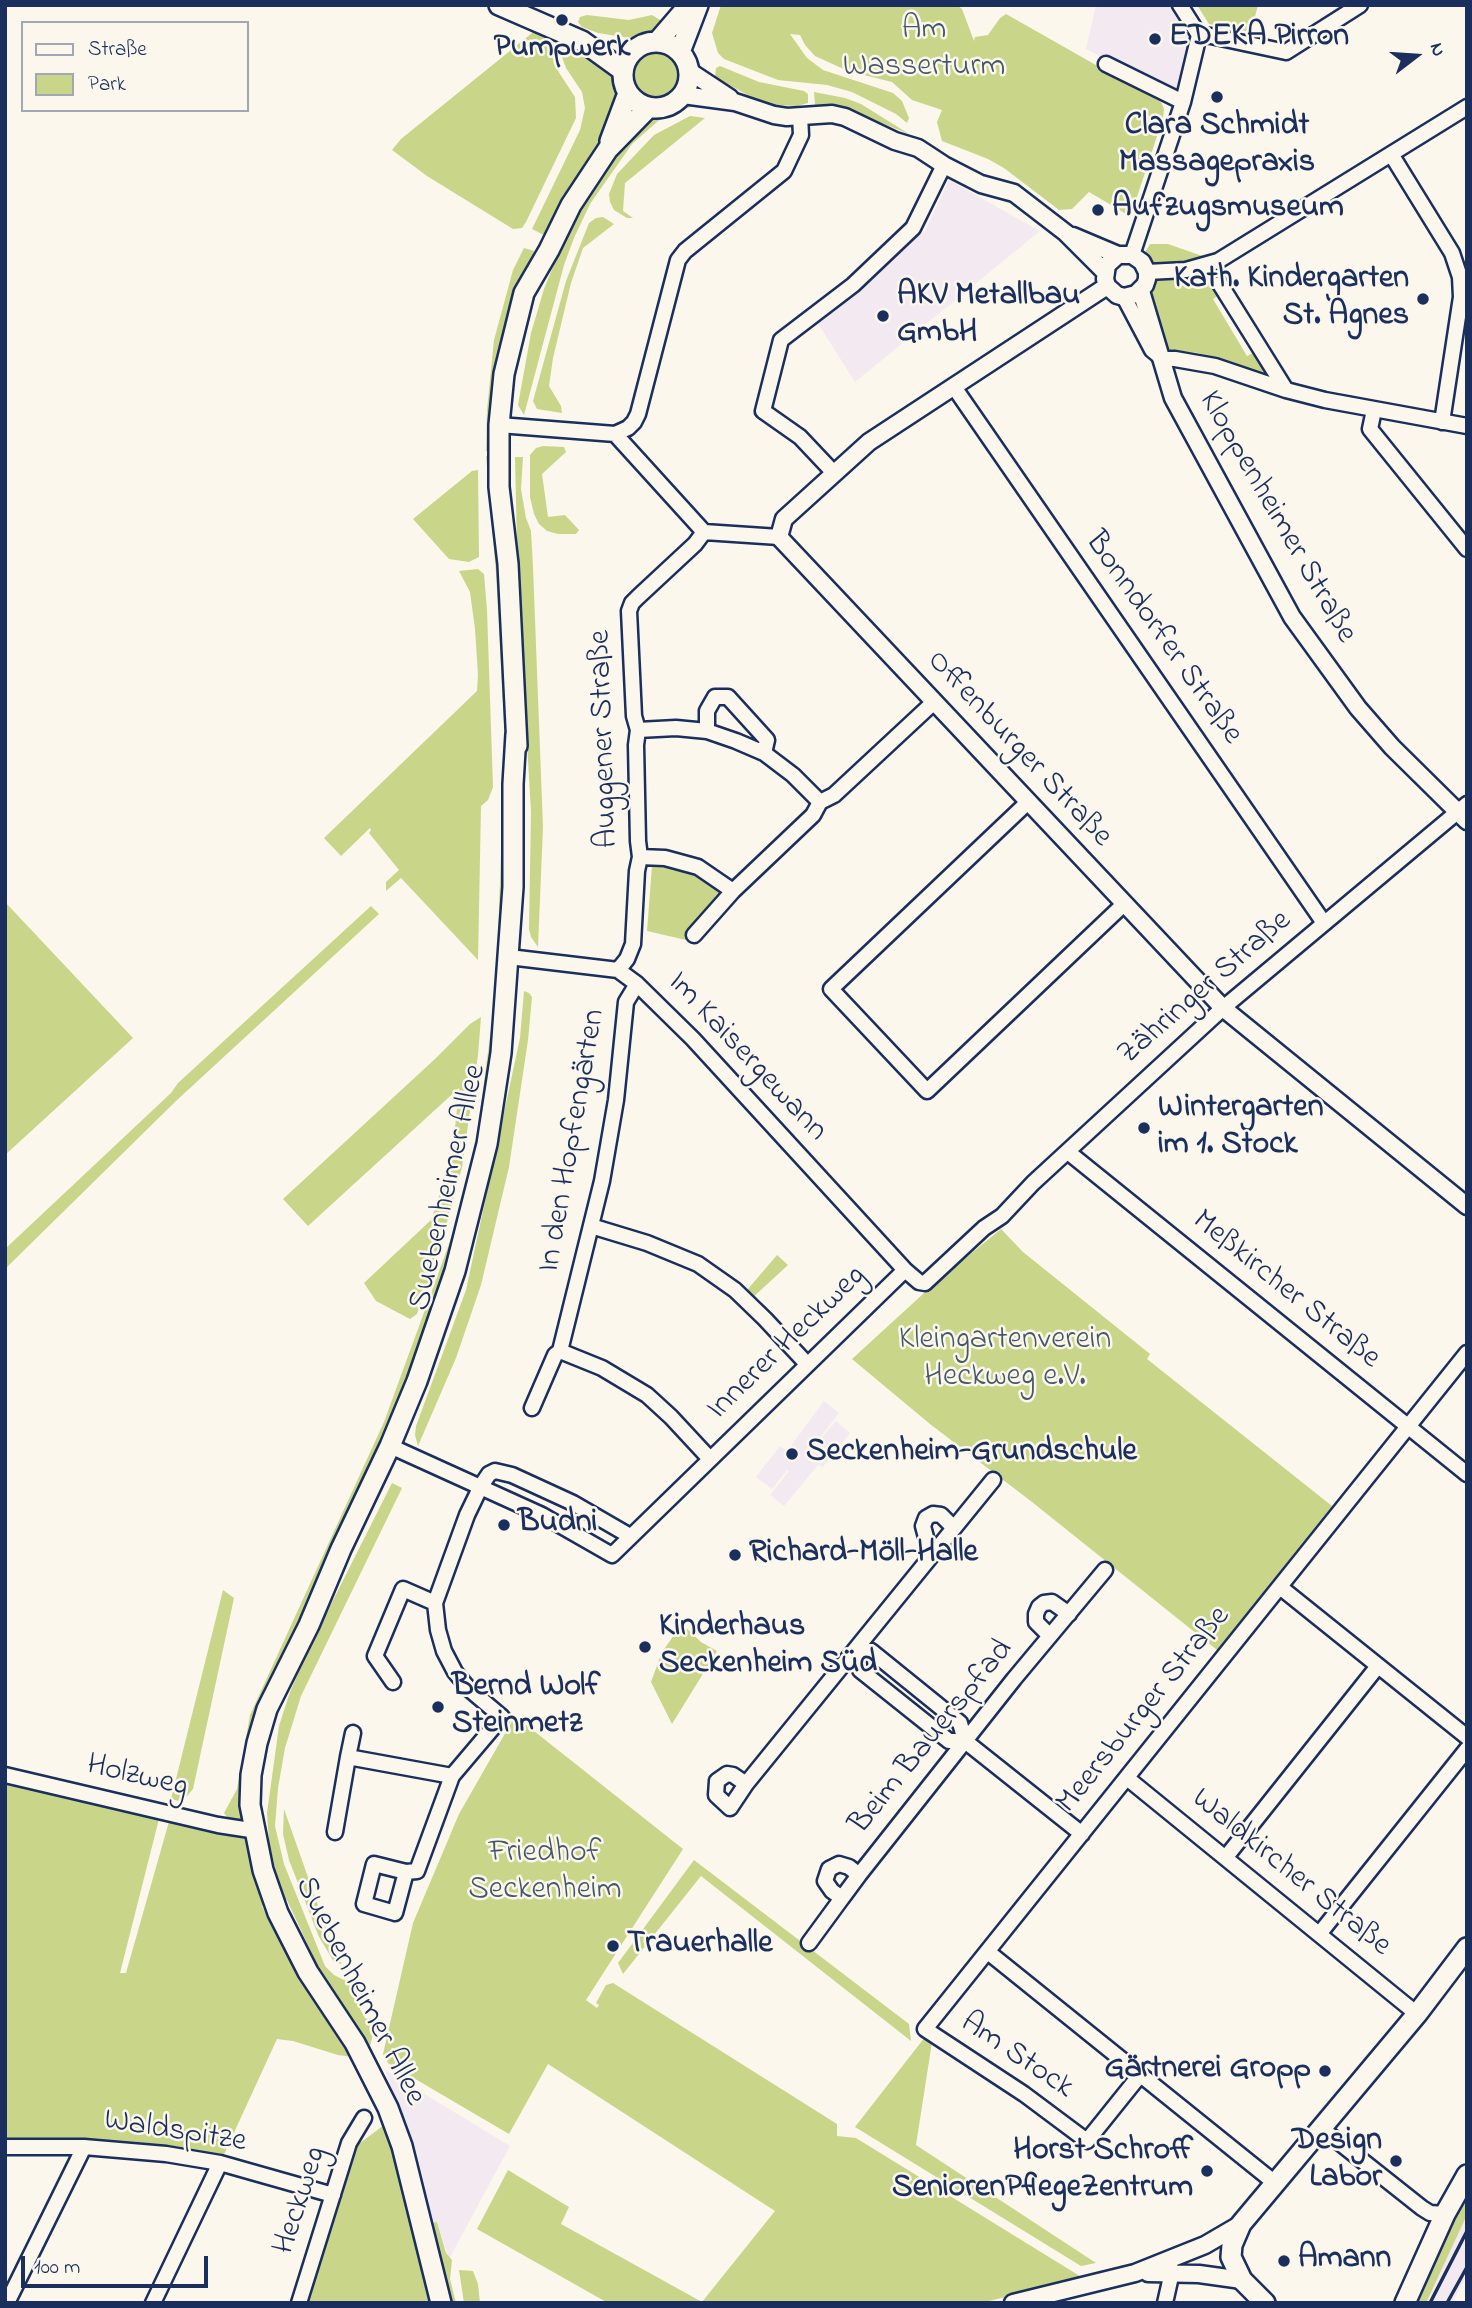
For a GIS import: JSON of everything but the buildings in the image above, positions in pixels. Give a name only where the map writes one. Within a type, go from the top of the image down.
[{"type":"main road","points":[[499,5],[582,41],[622,70]]},
{"type":"main road","points":[[657,41],[689,5]]},
{"type":"main road","points":[[680,52],[698,5]]},
{"type":"main road","points":[[582,41],[634,49]]},
{"type":"main road","points":[[657,41],[673,46],[680,52],[686,61],[689,80],[682,95],[667,107],[648,108],[633,100],[628,93],[622,70],[634,49],[657,41]]},
{"type":"main road","name":"Suebenheimer Allee","points":[[608,149],[628,93]]},
{"type":"main road","name":"Suebenheimer Allee","points":[[441,2303],[405,2158],[388,2108],[355,2043],[307,1972],[287,1934],[264,1870],[257,1830],[268,1746],[286,1675],[310,1625],[344,1568],[443,1342],[475,1232],[505,1099],[513,1049],[515,957],[525,894],[524,808],[516,734],[508,564],[499,487],[505,426],[504,374],[524,293],[571,205],[608,149],[648,108]]},
{"type":"main road","points":[[1265,2303],[1242,2280],[1231,2257],[1232,2245],[1241,2224],[1417,2014],[1467,1948]]},
{"type":"main road","points":[[1405,2303],[1445,2214],[1467,2175]]},
{"type":"street","points":[[615,434],[704,532],[779,537],[784,519],[869,442],[954,387],[1106,279],[1107,265],[1125,255],[1183,102],[1199,36],[1180,5]]},
{"type":"street","points":[[1199,36],[1211,36],[1286,52],[1360,5]]},
{"type":"street","points":[[1106,64],[1183,102]]},
{"type":"street","name":"Kloppenheimer Straße","points":[[689,71],[735,102]]},
{"type":"street","name":"Kloppenheimer Straße","points":[[682,95],[735,102],[774,116],[832,114],[845,117],[895,141],[918,148],[981,184],[1014,193],[1066,233],[1106,279],[1112,291],[1124,297],[1152,350],[1163,359]]},
{"type":"street","points":[[1124,297],[1141,291],[1147,279],[1147,272],[1186,270],[1218,261],[1467,107]]},
{"type":"street","points":[[505,426],[615,434],[634,422],[678,260],[685,251],[783,171],[801,135],[800,116]]},
{"type":"street","points":[[1391,154],[1464,276],[1442,422]]},
{"type":"street","points":[[834,473],[800,436],[763,411],[781,340],[853,285],[913,228],[944,165]]},
{"type":"street","name":"Kloppenheimer Straße","points":[[1066,233],[1142,261],[1147,272]]},
{"type":"street","points":[[1220,284],[1286,390]]},
{"type":"street","name":"Kloppenheimer Straße","points":[[1141,291],[1173,398],[1292,617],[1358,708],[1392,747],[1464,812]]},
{"type":"street","points":[[1163,359],[1215,366],[1286,390],[1374,410],[1467,426]]},
{"type":"street","name":"Bonndorfer Straße","points":[[954,387],[1324,923]]},
{"type":"street","points":[[1374,410],[1370,429],[1467,550]]},
{"type":"street","name":"Auggener Straße","points":[[618,970],[627,959],[633,944],[640,857],[636,745],[638,730],[634,716],[629,611],[638,597],[695,544],[704,532]]},
{"type":"street","name":"Offenburger Straße","points":[[779,537],[1223,1008],[1467,1206]]},
{"type":"street","points":[[707,732],[707,711],[715,697],[728,697],[768,740],[764,753]]},
{"type":"street","points":[[694,935],[733,891],[813,815],[820,802],[834,795],[934,702]]},
{"type":"street","points":[[638,730],[676,728],[707,732],[736,741],[764,753],[793,775],[820,802]]},
{"type":"street","points":[[1028,802],[831,989],[927,1091],[1124,904]]},
{"type":"street","name":"Zähringer Straße","points":[[990,1224],[1002,1216],[1223,1008],[1324,923],[1464,812]]},
{"type":"street","points":[[640,857],[665,858],[698,867],[733,891]]},
{"type":"street","name":"Im Kaisergewann","points":[[515,957],[618,970],[637,984],[692,1039],[905,1270]]},
{"type":"street","name":"In den Hopfengärten","points":[[532,1408],[555,1355],[560,1351],[591,1226],[616,1100],[626,1002],[637,984]]},
{"type":"street","name":"Meßkircher Straße","points":[[1068,1152],[1467,1474]]},
{"type":"street","name":"Innerer Heckweg","points":[[396,1448],[542,1515],[612,1555],[905,1270],[919,1282],[925,1283],[990,1224]]},
{"type":"street","points":[[591,1226],[647,1243],[698,1264],[735,1290],[807,1364]]},
{"type":"street","points":[[560,1351],[602,1368],[647,1395],[710,1459]]},
{"type":"street","name":"Meersburger Straße","points":[[988,1952],[1467,1353]]},
{"type":"street","points":[[406,1872],[416,1871],[452,1776],[502,1717],[469,1689],[455,1672],[444,1651],[435,1603],[467,1515],[489,1474],[501,1471],[573,1503],[630,1536]]},
{"type":"street","points":[[746,1784],[993,1480]]},
{"type":"street","points":[[931,1556],[923,1526],[926,1518],[933,1514],[941,1515],[954,1528]]},
{"type":"street","name":"Beim Bauerspfad","points":[[809,1943],[965,1741],[1105,1570]]},
{"type":"street","points":[[1280,1587],[1467,1737]]},
{"type":"street","points":[[393,1682],[375,1656],[403,1590],[435,1603]]},
{"type":"street","name":"Beim Bauerspfad","points":[[1050,1636],[1036,1622],[1039,1607],[1052,1602],[1069,1614]]},
{"type":"street","points":[[856,1650],[860,1671],[949,1741],[965,1741]]},
{"type":"street","points":[[856,1650],[871,1651],[960,1723],[965,1741],[1082,1835]]},
{"type":"street","points":[[1226,1857],[1378,1666]]},
{"type":"street","points":[[335,1832],[353,1733]]},
{"type":"street","points":[[1320,1933],[1467,1749]]},
{"type":"street","points":[[348,1757],[452,1776]]},
{"type":"street","name":"Holzweg","points":[[5,1775],[218,1825],[257,1830]]},
{"type":"street","name":"Waldkircher Straße","points":[[1127,1778],[1417,2014]]},
{"type":"street","name":"Beim Bauerspfad","points":[[842,1898],[832,1891],[825,1881],[829,1869],[839,1864],[849,1867],[859,1875]]},
{"type":"street","points":[[988,1952],[1275,2183]]},
{"type":"street","name":"Am Stock","points":[[988,1952],[925,2029],[1024,2094],[1087,2141],[1140,2075]]},
{"type":"street","name":"Heckweg","points":[[299,2303],[349,2143],[364,2118]]},
{"type":"street","points":[[1321,2128],[1422,2208],[1430,2213],[1445,2214]]},
{"type":"street","name":"Waldspitze","points":[[5,2147],[84,2147],[166,2154],[220,2163],[333,2195]]},
{"type":"street","points":[[7,2303],[84,2147]]},
{"type":"street","points":[[153,2303],[220,2163]]},
{"type":"street","points":[[1013,2303],[1170,2266],[1241,2224]]},
{"type":"street","points":[[1170,2266],[1242,2280]]},
{"type":"street","points":[[1165,2303],[1170,2266]]},
{"type":"shaded area","points":[[1096,5],[1174,5],[1193,36],[1180,93],[1156,85],[1086,49]]},
{"type":"shaded area","points":[[949,180],[1040,231],[855,382],[817,322],[925,231]]},
{"type":"shaded area","name":"Seckenheim-Grundschule","points":[[824,1401],[839,1413],[808,1453],[836,1421],[850,1433],[823,1467],[818,1465],[784,1506],[770,1495],[789,1471],[787,1470],[772,1489],[756,1477],[780,1446],[787,1451]]},
{"type":"shaded area","points":[[385,2070],[510,2146],[449,2259],[437,2222],[432,2222],[418,2165]]},
{"type":"shaded area","points":[[1467,2215],[1467,2275],[1452,2303],[1426,2303]]},
{"type":"green space","name":"Am Wasserturm","points":[[721,5],[957,5],[962,9],[974,41],[975,37],[988,35],[1006,14],[1161,102],[1164,109],[1163,118],[1137,197],[1128,215],[1089,192],[1072,209],[1059,210],[1004,168],[942,141],[937,122],[942,110],[912,100],[892,82],[848,71],[815,56],[800,35],[790,34],[807,58],[823,70],[893,93],[902,101],[909,118],[907,123],[896,114],[852,92],[827,85],[778,80],[724,59],[718,53],[712,33]]},
{"type":"green space","points":[[1197,5],[1258,5],[1251,32],[1209,24]]},
{"type":"green space","points":[[587,15],[629,20],[652,15],[665,23],[654,33],[629,38],[598,33],[582,27],[578,22],[580,17]]},
{"type":"green space","points":[[537,29],[550,36],[558,71],[575,97],[576,118],[526,222],[522,228],[513,229],[427,176],[392,150],[401,139]]},
{"type":"green space","points":[[568,43],[604,62],[616,78],[619,99],[601,143],[544,235],[532,229],[580,130],[585,108],[582,92],[566,68],[560,52],[561,46]]},
{"type":"green space","points":[[656,49],[666,51],[674,57],[680,65],[680,85],[674,93],[666,99],[656,101],[646,99],[638,93],[632,85],[630,75],[632,65],[638,57],[646,51]]},
{"type":"green space","points":[[720,66],[759,82],[804,91],[808,94],[808,103],[797,106],[774,105],[751,97],[715,77],[716,68]]},
{"type":"green space","points":[[814,92],[861,104],[909,134],[837,105],[815,105]]},
{"type":"green space","points":[[700,100],[697,105],[671,113],[658,121],[632,144],[590,204],[564,265],[524,415],[518,405],[531,333],[544,289],[579,202],[603,166],[648,116]]},
{"type":"green space","points":[[690,116],[705,118],[625,183],[623,211],[633,218],[627,218],[614,210],[609,194],[617,174],[654,135]]},
{"type":"green space","points":[[603,217],[614,224],[583,248],[571,283],[553,358],[549,386],[561,406],[562,413],[537,409],[533,401],[566,281],[589,223]]},
{"type":"green space","points":[[1150,244],[1168,244],[1208,258],[1222,293],[1213,299],[1247,356],[1257,351],[1275,382],[1198,353],[1166,349],[1147,291],[1144,254]]},
{"type":"green space","points":[[524,248],[534,251],[494,452],[486,451],[494,340],[513,270]]},
{"type":"green space","points":[[564,447],[566,452],[542,474],[548,517],[565,515],[579,530],[576,534],[547,531],[539,524],[534,514],[530,497],[530,455],[536,448]]},
{"type":"green space","points":[[486,456],[494,456],[504,592],[510,834],[483,1146],[413,1380],[283,1664],[248,1812],[236,1822],[224,1813],[237,1789],[250,1715],[384,1422],[453,1233],[475,1149],[496,992],[505,741],[496,573]]},
{"type":"green space","points":[[515,457],[523,457],[521,489],[531,531],[533,567],[543,827],[538,947],[529,929],[531,812],[518,587]]},
{"type":"green space","points":[[478,470],[479,557],[469,562],[449,559],[413,519],[472,471]]},
{"type":"green space","points":[[478,569],[484,574],[487,610],[493,787],[488,800],[481,806],[478,960],[401,878],[386,891],[386,882],[399,870],[369,833],[370,828],[341,856],[324,838],[477,691],[475,629],[470,592],[459,571]]},
{"type":"green space","points":[[652,866],[672,867],[701,878],[723,896],[686,940],[647,931]]},
{"type":"green space","points":[[5,902],[133,1038],[5,1155]]},
{"type":"green space","points":[[371,906],[379,914],[177,1100],[5,1269],[5,1249],[171,1093],[178,1083]]},
{"type":"green space","points":[[524,991],[532,997],[509,1167],[481,1285],[456,1358],[418,1446],[416,1426],[466,1290],[520,1038]]},
{"type":"green space","points":[[481,1017],[462,1167],[438,1255],[417,1314],[410,1319],[376,1301],[364,1283],[431,1220],[452,1158],[459,1088],[308,1226],[283,1199],[470,1024]]},
{"type":"green space","name":"Kleingartenverein Heckweg e.V.","points":[[1001,1229],[1023,1252],[1150,1354],[1147,1359],[1332,1506],[1217,1650],[930,1424],[852,1359],[935,1283]]},
{"type":"green space","points":[[777,1255],[788,1265],[749,1301],[742,1296]]},
{"type":"green space","points":[[392,1483],[402,1488],[301,1696],[285,1748],[275,1826],[284,1864],[325,1966],[344,1980],[363,1983],[359,1996],[360,2009],[365,2018],[376,2023],[370,2046],[319,1969],[285,1900],[269,1841],[267,1813],[279,1726],[289,1695],[303,1660]]},
{"type":"green space","points":[[223,1590],[234,1598],[193,1789],[182,1802],[171,1799]]},
{"type":"green space","points":[[682,1624],[701,1642],[717,1651],[672,1724],[651,1682],[662,1652]]},
{"type":"green space","name":"Friedhof Seckenheim","points":[[515,1716],[683,1849],[586,2000],[597,2008],[599,2005],[596,2003],[606,1985],[613,1983],[837,2124],[837,2136],[856,2138],[1083,2278],[981,2303],[608,2303],[477,2229],[508,2170],[569,2207],[561,2224],[702,2302],[775,2211],[548,2064],[509,2134],[388,2063],[383,2054],[413,1923],[459,1814]]},
{"type":"green space","points":[[5,1778],[160,1815],[120,1973],[126,1973],[170,1818],[245,1835],[249,1839],[265,1903],[262,1906],[271,1925],[354,2057],[277,2039],[220,2163],[85,2138],[5,2138]]},
{"type":"green space","points":[[284,1809],[335,1954],[342,1964],[334,1962],[319,1937],[289,1860],[283,1834]]},
{"type":"green space","points":[[694,1860],[909,2024],[911,2041],[701,1876],[623,1974],[618,1963]]},
{"type":"green space","points":[[925,2037],[932,2042],[916,2145],[1096,2263],[1081,2266],[855,2127]]},
{"type":"green space","points":[[384,2125],[425,2257],[436,2303],[305,2303],[356,2146]]},
{"type":"green space","points":[[1467,2185],[1467,2215],[1426,2303],[1410,2303]]},
{"type":"green space","points":[[437,2222],[446,2253],[452,2260],[450,2279],[456,2303],[449,2303],[430,2223]]},
{"type":"green space","points":[[459,2270],[473,2271],[478,2284],[480,2303],[464,2303]]},
{"type":"railway","points":[[1430,2303],[1467,2231]]},
{"type":"railway","points":[[1447,2303],[1467,2267]]},
{"type":"place","name":"Pumpwerk","points":[[562,20]]},
{"type":"place","name":"EDEKA Pirron","points":[[1155,39]]},
{"type":"place","name":"Clara Schmidt Massagepraxis","points":[[1217,97]]},
{"type":"place","name":"Aufzugsmuseum","points":[[1098,210]]},
{"type":"place","name":"Kath. Kindergarten St. Agnes","points":[[1423,299]]},
{"type":"place","name":"AKV Metallbau GmbH","points":[[883,316]]},
{"type":"place","name":"Wintergarten im 1. Stock","points":[[1144,1128]]},
{"type":"place","name":"Seckenheim-Grundschule","points":[[792,1454]]},
{"type":"place","name":"Budni","points":[[504,1525]]},
{"type":"place","name":"Richard-Möll-Halle","points":[[735,1555]]},
{"type":"place","name":"Kinderhaus Seckenheim Süd","points":[[645,1647]]},
{"type":"place","name":"Bernd Wolf Steinmetz","points":[[438,1707]]},
{"type":"place","name":"Trauerhalle","points":[[613,1946]]},
{"type":"place","name":"Gärtnerei Gropp","points":[[1325,2071]]},
{"type":"place","name":"Design Labor","points":[[1396,2161]]},
{"type":"place","name":"Horst Schroff SeniorenPflegeZentrum","points":[[1207,2171]]},
{"type":"place","name":"Amann","points":[[1284,2261]]}]
